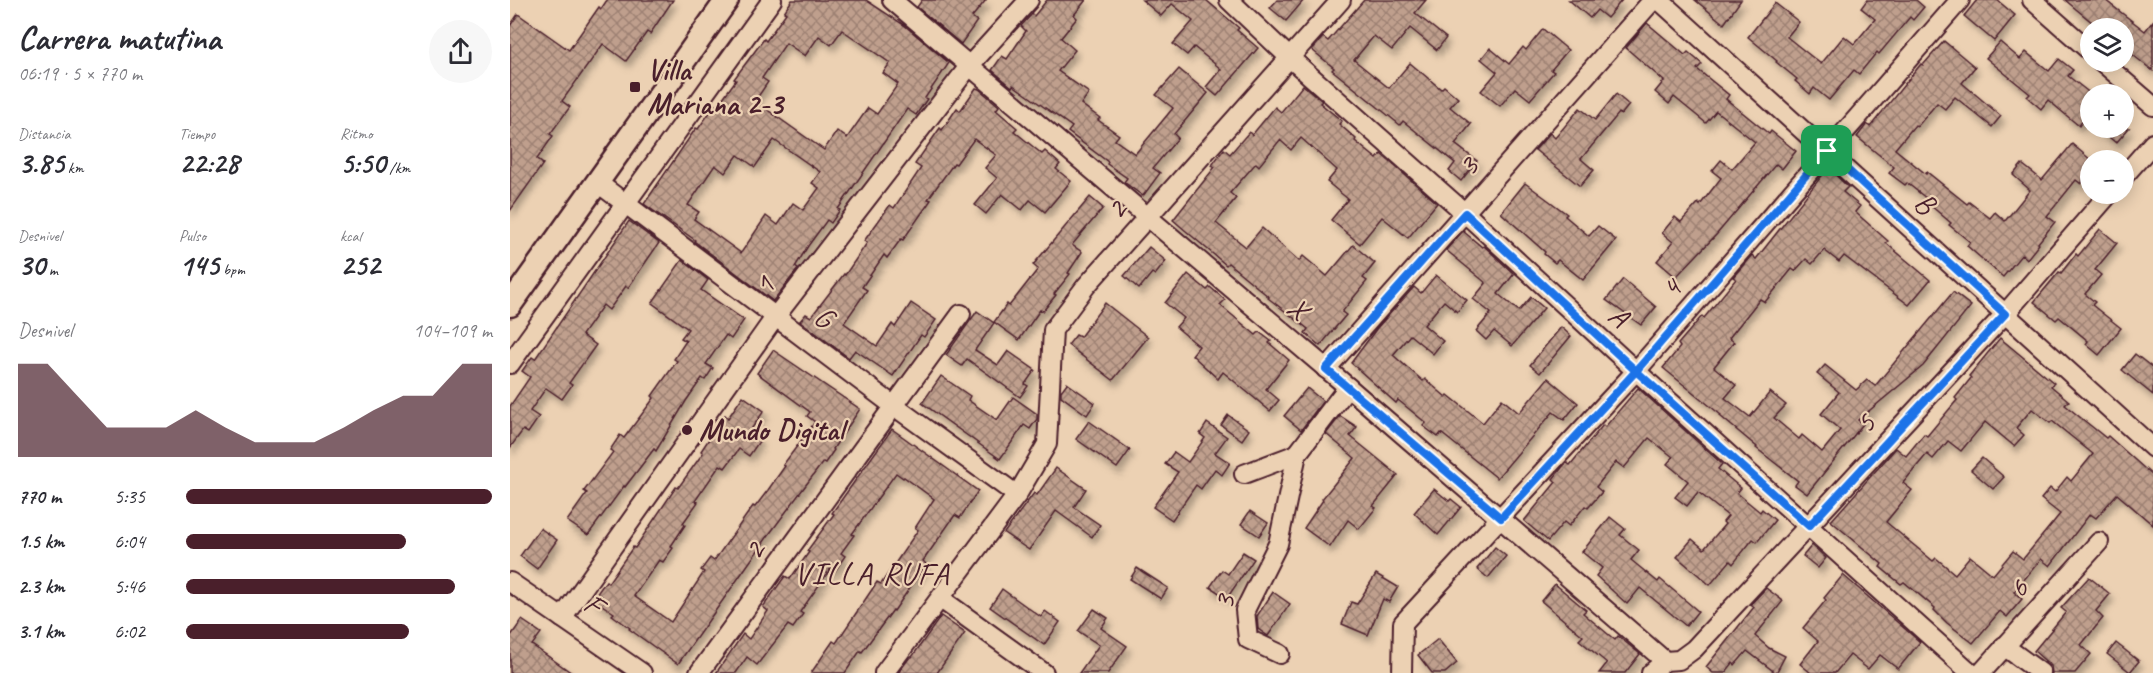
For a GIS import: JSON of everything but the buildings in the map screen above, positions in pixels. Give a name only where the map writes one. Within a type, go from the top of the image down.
[{"type":"main road","points":[[511,302],[727,0]]},
{"type":"street","points":[[510,364],[516,345],[626,203],[772,0]]},
{"type":"street","name":"X","points":[[892,0],[1348,387],[1665,661]]},
{"type":"street","name":"1","points":[[562,618],[776,316],[970,65],[1029,0]]},
{"type":"street","name":"A","points":[[1229,0],[1290,58],[1465,213],[1636,371],[1971,673]]},
{"type":"street","name":"2","points":[[1017,495],[1047,444],[1053,330],[1086,286],[1341,0]]},
{"type":"street","name":"3","points":[[1326,369],[1653,0]]},
{"type":"street","name":"B","points":[[1659,0],[2153,448]]},
{"type":"street","name":"4","points":[[1402,673],[1404,623],[1636,371],[1960,0]]},
{"type":"street","points":[[2032,0],[2080,42]]},
{"type":"street","points":[[2114,72],[2153,106]]},
{"type":"street","points":[[2134,165],[2153,143]]},
{"type":"street","name":"G","points":[[598,183],[894,406],[1017,495]]},
{"type":"street","name":"5","points":[[1650,673],[1665,661],[1679,660],[1694,649],[2005,314],[2100,204]]},
{"type":"street","name":"2","points":[[699,673],[961,314]]},
{"type":"street","name":"3","points":[[1280,654],[1248,639],[1245,610],[1278,544],[1297,454],[1348,387]]},
{"type":"street","points":[[1244,474],[1297,454]]},
{"type":"street","points":[[884,673],[1017,495]]},
{"type":"street","name":"6","points":[[1981,673],[2099,542]]},
{"type":"street","name":"F","points":[[510,582],[642,673]]},
{"type":"street","points":[[941,598],[1044,673]]},
{"type":"street","points":[[2004,646],[2040,673]]},
{"type":"place","name":"Villa Mariana 2-3","points":[[635,87]]},
{"type":"place","name":"Mundo Digital","points":[[687,430]]},
{"type":"district","name":"VILLA RUFA","points":[[872,573]]},
{"type":"route","points":[[1827,151],[1636,371],[1501,518],[1326,369],[1465,213],[1636,371],[1809,526],[2005,314],[1827,151]]}]
